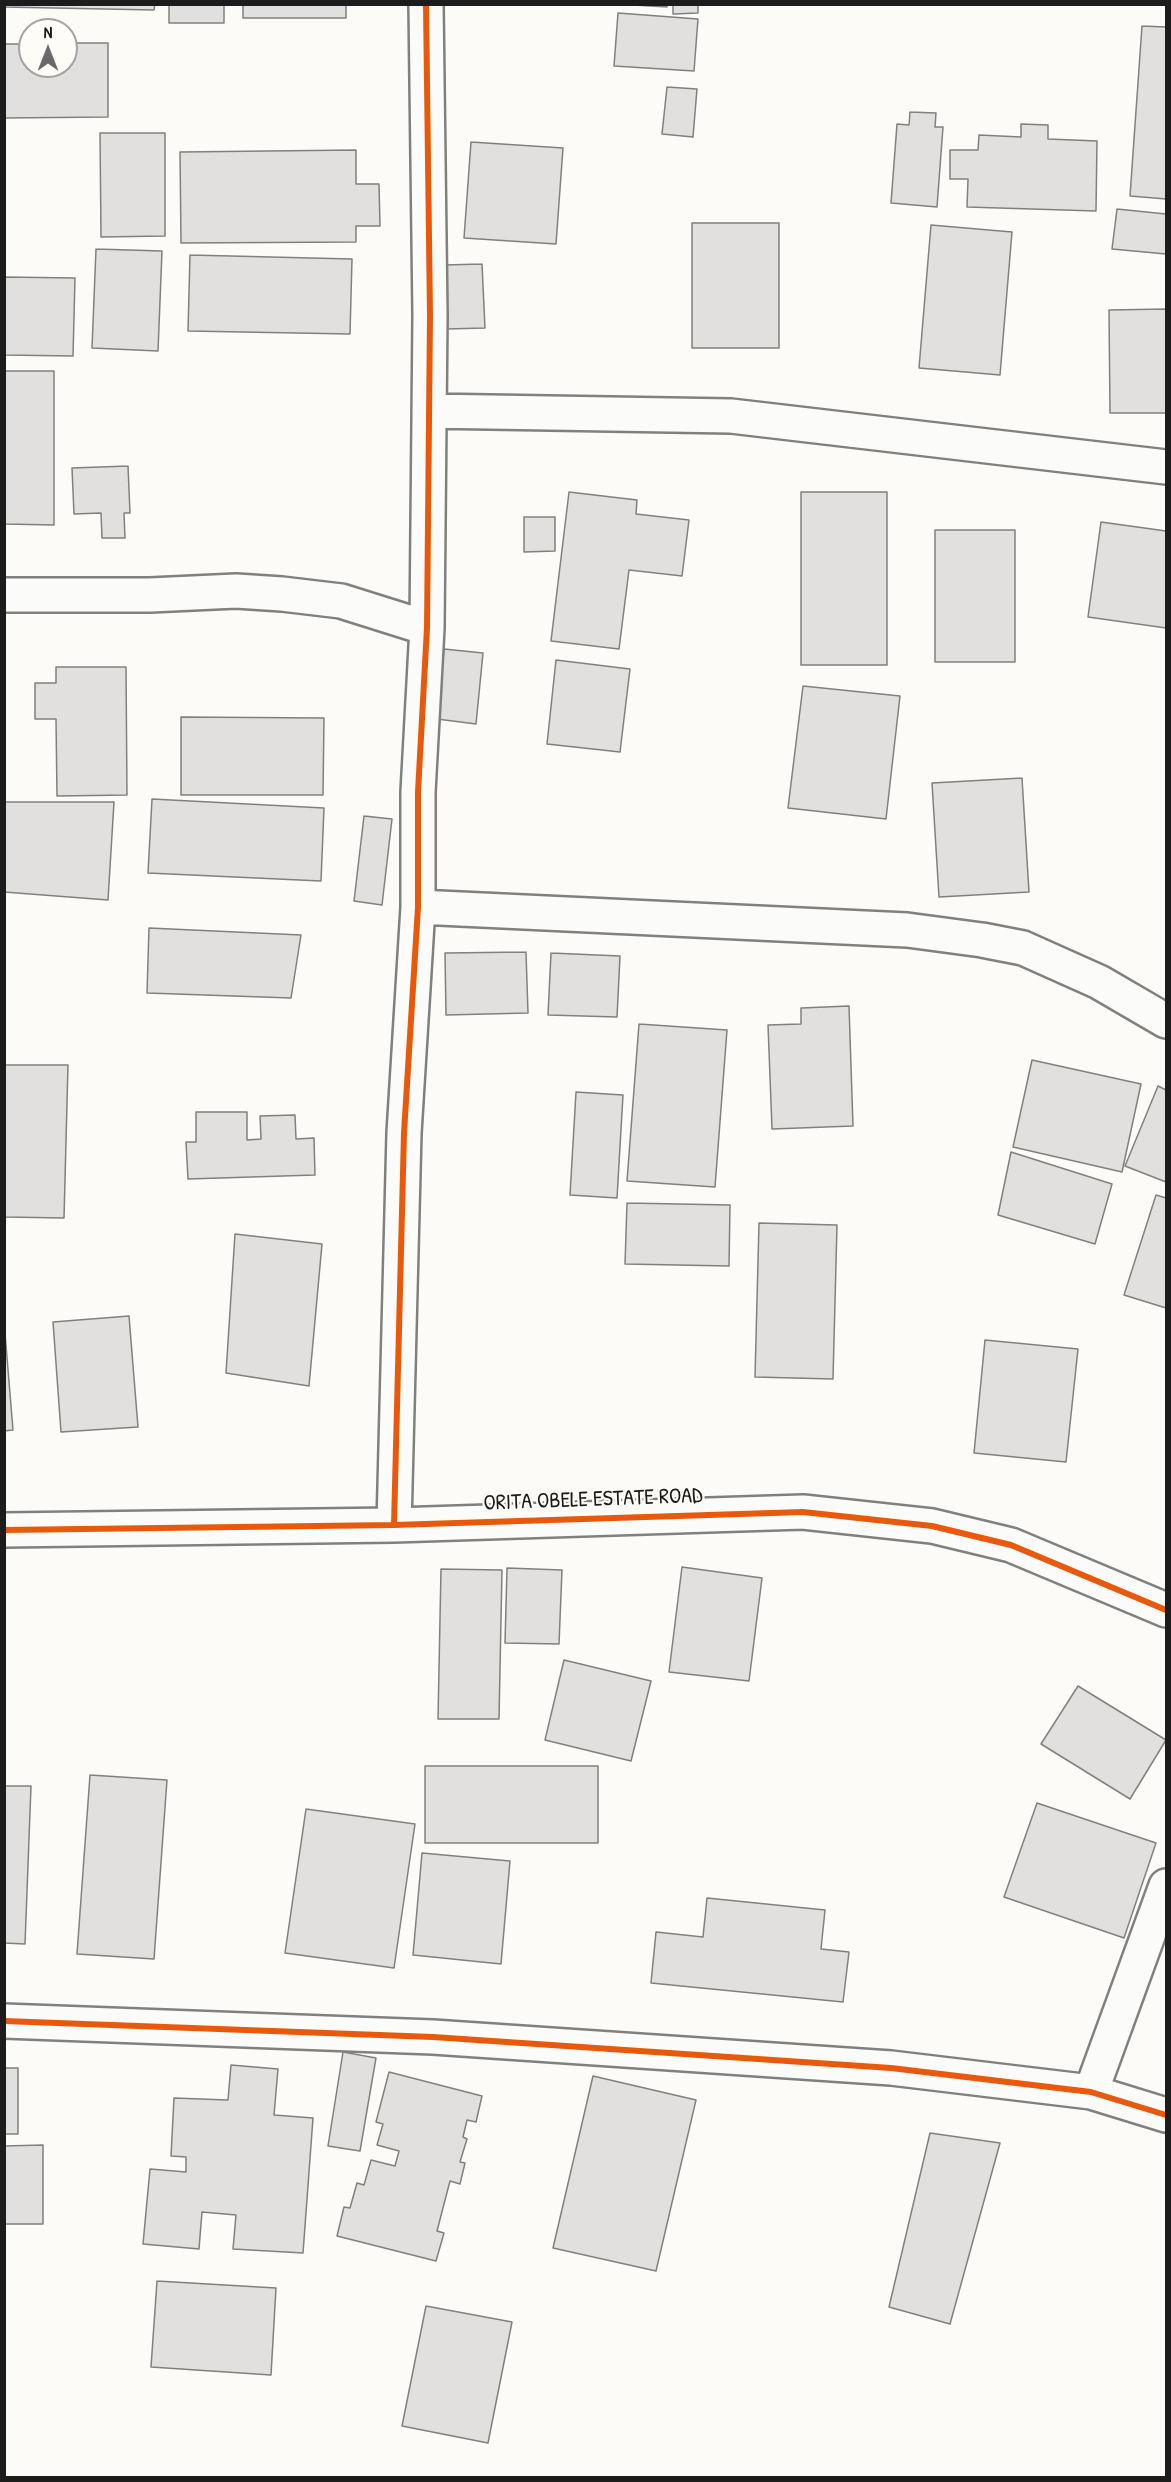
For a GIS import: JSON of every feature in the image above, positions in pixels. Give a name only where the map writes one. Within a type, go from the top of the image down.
[{"type":"street","points":[[394,1525],[404,1132],[418,907],[418,792],[428,628],[430,316],[426,4]]},
{"type":"street","points":[[429,411],[731,416],[1167,467]]},
{"type":"street","points":[[4,595],[260,592],[341,601],[428,628]]},
{"type":"street","points":[[418,907],[907,930],[982,940],[1023,948],[1099,982],[1167,1021]]},
{"type":"street","name":"ORITA OBELE ESTATE ROAD","points":[[4,1530],[394,1525],[803,1512],[932,1526],[1011,1545],[1167,1610]]},
{"type":"street","points":[[1091,2092],[1167,1886]]},
{"type":"street","points":[[4,2021],[444,2038],[891,2068],[1091,2092],[1167,2115]]},
{"type":"building","points":[[4,4],[155,4],[154,10],[4,7]]},
{"type":"building","points":[[169,4],[224,4],[224,23],[169,23]]},
{"type":"building","points":[[243,4],[346,4],[346,18],[243,18]]},
{"type":"building","points":[[617,4],[667,4],[667,7]]},
{"type":"building","points":[[673,4],[698,4],[698,13],[673,14]]},
{"type":"building","points":[[618,13],[698,19],[694,71],[614,66]]},
{"type":"building","points":[[1142,26],[1166,27],[1166,199],[1130,196]]},
{"type":"building","points":[[78,43],[108,43],[108,117],[4,118],[4,44],[18,44],[18,78],[78,78]]},
{"type":"building","points":[[667,87],[697,89],[693,137],[662,134]]},
{"type":"building","points":[[910,112],[936,113],[935,127],[943,127],[937,207],[891,203],[897,124],[909,125]]},
{"type":"building","points":[[1021,124],[1048,125],[1048,139],[1097,141],[1096,211],[967,207],[968,179],[950,179],[950,150],[978,150],[979,135],[1021,137]]},
{"type":"building","points":[[100,133],[165,133],[165,236],[101,237]]},
{"type":"building","points":[[471,142],[563,148],[556,244],[464,238]]},
{"type":"building","points":[[356,150],[356,184],[379,184],[380,226],[356,226],[356,242],[181,243],[180,152]]},
{"type":"building","points":[[1117,209],[1166,214],[1166,254],[1112,249]]},
{"type":"building","points":[[692,223],[779,223],[779,348],[692,348]]},
{"type":"building","points":[[931,225],[1012,232],[1000,375],[919,368]]},
{"type":"building","points":[[96,249],[162,251],[158,351],[92,348]]},
{"type":"building","points":[[190,255],[352,259],[350,334],[188,331]]},
{"type":"building","points":[[482,264],[485,328],[446,329],[444,265]]},
{"type":"building","points":[[4,277],[75,278],[73,356],[4,355]]},
{"type":"building","points":[[1166,309],[1166,413],[1110,413],[1109,310]]},
{"type":"building","points":[[4,371],[54,371],[54,525],[4,524]]},
{"type":"building","points":[[128,466],[130,513],[124,513],[125,538],[102,538],[101,513],[74,514],[72,468]]},
{"type":"building","points":[[569,492],[637,500],[636,514],[689,520],[682,576],[629,570],[619,649],[551,641]]},
{"type":"building","points":[[801,492],[887,492],[887,665],[801,665]]},
{"type":"building","points":[[524,517],[555,517],[555,551],[524,552]]},
{"type":"building","points":[[1101,522],[1166,531],[1166,628],[1088,617]]},
{"type":"building","points":[[935,530],[1015,530],[1015,662],[935,662]]},
{"type":"building","points":[[444,649],[483,653],[476,724],[437,719]]},
{"type":"building","points":[[556,660],[630,669],[620,752],[547,744]]},
{"type":"building","points":[[56,667],[126,667],[127,795],[57,796],[56,719],[35,719],[35,683],[56,683]]},
{"type":"building","points":[[803,686],[900,696],[886,819],[788,808]]},
{"type":"building","points":[[181,717],[324,718],[323,795],[181,795]]},
{"type":"building","points":[[1022,778],[1029,892],[939,897],[932,783]]},
{"type":"building","points":[[152,799],[324,808],[321,881],[148,873]]},
{"type":"building","points":[[4,802],[114,802],[108,900],[4,892]]},
{"type":"building","points":[[364,816],[392,819],[382,905],[354,901]]},
{"type":"building","points":[[149,928],[301,935],[291,998],[147,993]]},
{"type":"building","points":[[526,952],[528,1013],[446,1015],[445,953]]},
{"type":"building","points":[[551,953],[620,956],[617,1017],[548,1015]]},
{"type":"building","points":[[849,1006],[853,1126],[772,1129],[768,1025],[801,1024],[801,1008]]},
{"type":"building","points":[[639,1024],[727,1030],[715,1187],[627,1181]]},
{"type":"building","points":[[1032,1060],[1141,1084],[1122,1172],[1013,1147]]},
{"type":"building","points":[[4,1065],[68,1065],[64,1218],[4,1217]]},
{"type":"building","points":[[1158,1086],[1166,1090],[1166,1182],[1125,1166]]},
{"type":"building","points":[[576,1092],[623,1095],[617,1198],[570,1195]]},
{"type":"building","points":[[196,1112],[247,1112],[247,1140],[261,1139],[260,1116],[295,1115],[296,1139],[314,1138],[315,1175],[188,1179],[186,1142],[196,1142]]},
{"type":"building","points":[[1011,1152],[1112,1184],[1095,1244],[998,1215]]},
{"type":"building","points":[[1156,1195],[1166,1198],[1166,1308],[1124,1295]]},
{"type":"building","points":[[627,1203],[730,1205],[729,1266],[625,1264]]},
{"type":"building","points":[[759,1223],[837,1225],[833,1379],[755,1377]]},
{"type":"building","points":[[235,1234],[322,1244],[309,1386],[226,1373]]},
{"type":"building","points":[[129,1316],[138,1427],[61,1432],[53,1322]]},
{"type":"building","points":[[4,1321],[13,1430],[4,1431]]},
{"type":"building","points":[[985,1340],[1078,1349],[1066,1462],[974,1453]]},
{"type":"building","points":[[682,1567],[762,1578],[749,1681],[669,1672]]},
{"type":"building","points":[[507,1568],[562,1570],[559,1644],[505,1643]]},
{"type":"building","points":[[441,1569],[502,1570],[499,1719],[438,1719]]},
{"type":"building","points":[[564,1660],[651,1681],[631,1761],[545,1740]]},
{"type":"building","points":[[1078,1686],[1166,1740],[1130,1799],[1041,1744]]},
{"type":"building","points":[[425,1766],[598,1766],[598,1843],[425,1843]]},
{"type":"building","points":[[90,1775],[167,1780],[154,1959],[77,1954]]},
{"type":"building","points":[[4,1786],[31,1786],[25,1944],[4,1943]]},
{"type":"building","points":[[1037,1803],[1156,1843],[1124,1938],[1004,1897]]},
{"type":"building","points":[[306,1809],[415,1824],[394,1968],[285,1953]]},
{"type":"building","points":[[422,1853],[510,1861],[501,1964],[413,1955]]},
{"type":"building","points":[[707,1898],[825,1910],[821,1949],[849,1952],[843,2002],[651,1983],[656,1932],[703,1937]]},
{"type":"building","points":[[343,2052],[376,2058],[360,2151],[328,2146]]},
{"type":"building","points":[[231,2065],[278,2069],[274,2115],[313,2118],[303,2253],[233,2249],[236,2215],[202,2212],[199,2249],[143,2244],[150,2169],[186,2172],[186,2157],[171,2156],[174,2098],[228,2100]]},
{"type":"building","points":[[4,2068],[18,2068],[18,2134],[4,2134]]},
{"type":"building","points":[[389,2072],[482,2096],[476,2122],[467,2120],[463,2137],[467,2139],[460,2162],[465,2163],[460,2184],[450,2181],[437,2231],[444,2233],[436,2261],[337,2236],[344,2207],[350,2208],[357,2183],[364,2185],[371,2160],[395,2166],[399,2151],[377,2145],[383,2124],[376,2122]]},
{"type":"building","points":[[593,2076],[696,2100],[656,2271],[553,2248]]},
{"type":"building","points":[[930,2133],[1000,2143],[950,2324],[889,2307]]},
{"type":"building","points":[[43,2145],[43,2224],[4,2224],[4,2146]]},
{"type":"building","points":[[157,2281],[276,2288],[271,2375],[151,2367]]},
{"type":"building","points":[[426,2306],[512,2322],[488,2443],[402,2426]]},
{"type":"cycle path","points":[[394,1525],[404,1133],[418,907],[418,792],[427,628],[430,316],[426,4]]},
{"type":"cycle path","points":[[4,1530],[394,1525],[803,1512],[932,1526],[1011,1545],[1166,1610]]},
{"type":"cycle path","points":[[4,2021],[433,2037],[891,2068],[1091,2092],[1166,2115]]}]
